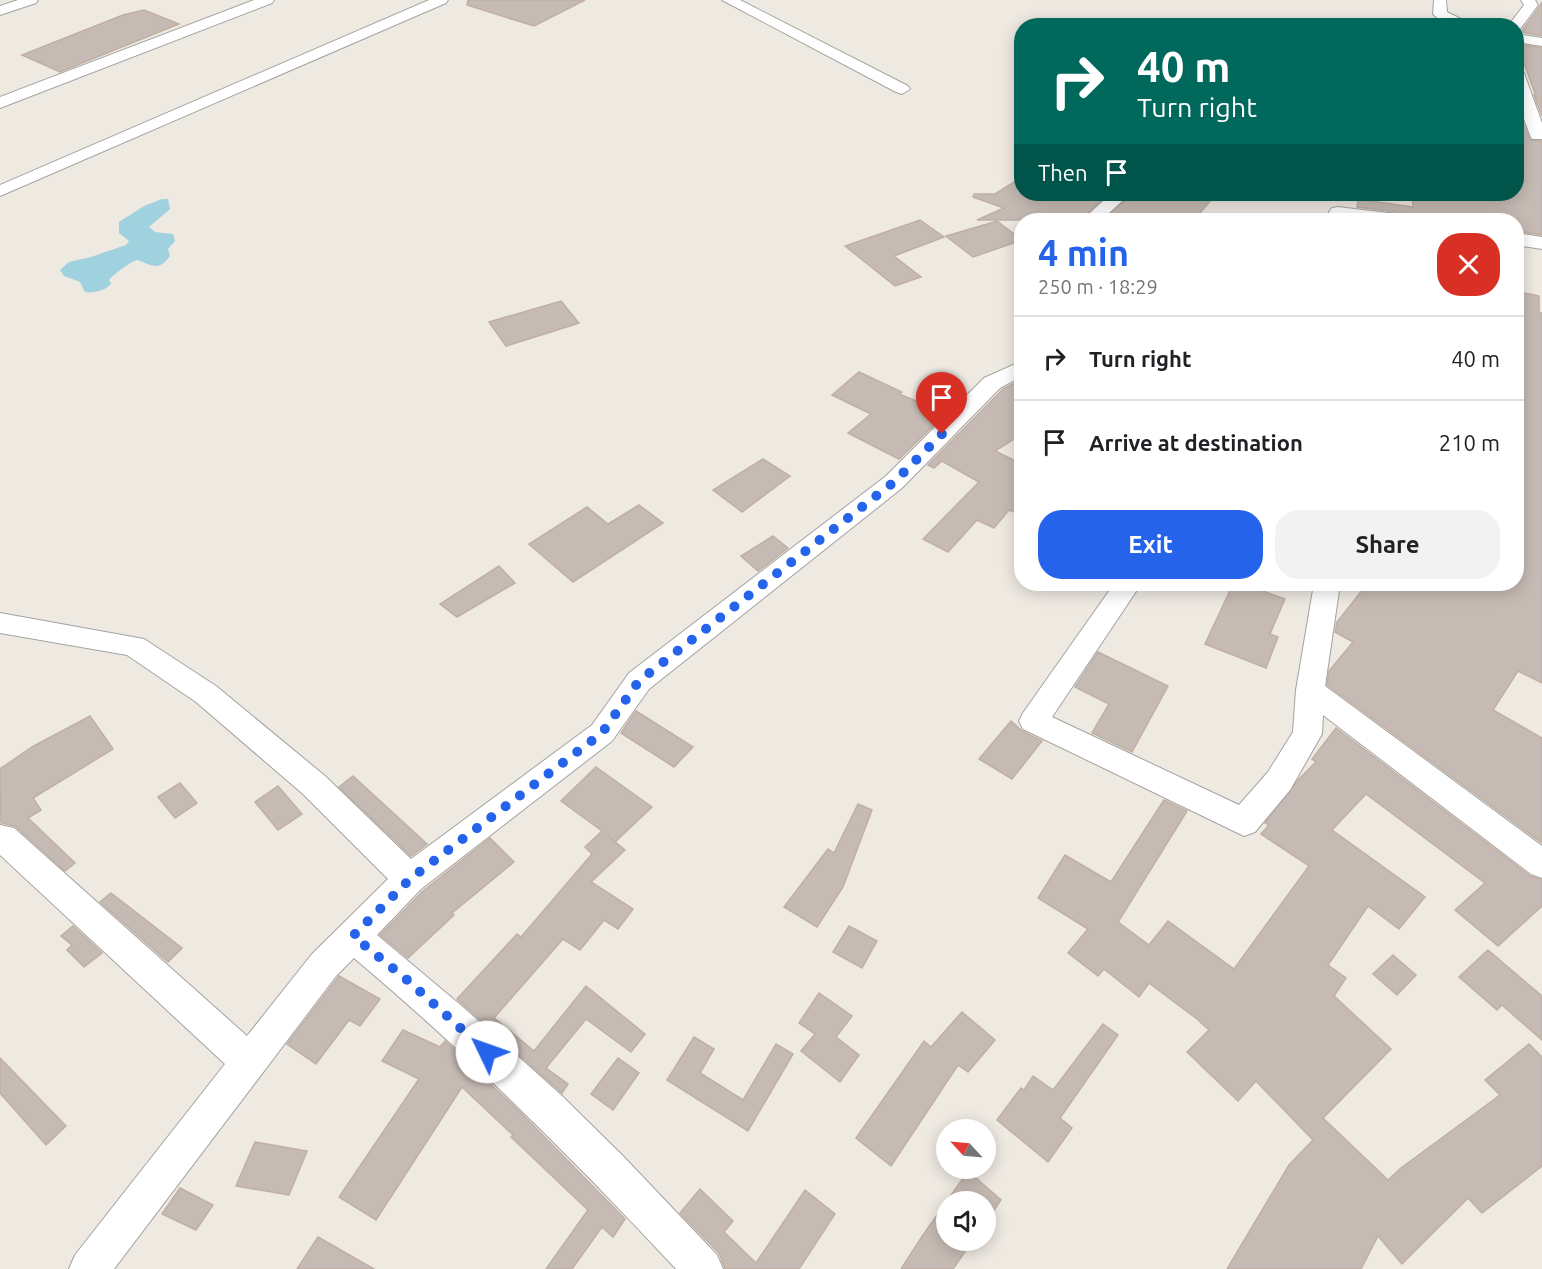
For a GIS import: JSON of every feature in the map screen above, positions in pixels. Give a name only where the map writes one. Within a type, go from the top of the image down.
[{"type":"street","points":[[0,11],[32,0]]},
{"type":"street","points":[[0,103],[267,0]]},
{"type":"street","points":[[0,191],[441,0]]},
{"type":"street","points":[[729,0],[902,89]]},
{"type":"street","points":[[1521,18],[1531,5],[1528,0]]},
{"type":"street","points":[[1440,2],[1440,14],[1449,18]]},
{"type":"street","points":[[1524,39],[1542,42]]},
{"type":"street","points":[[1524,111],[1540,135]]},
{"type":"street","points":[[1524,135],[1540,135]]},
{"type":"street","points":[[1099,213],[1113,201]]},
{"type":"street","points":[[1524,240],[1542,243]]},
{"type":"street","points":[[89,1269],[324,965],[410,879],[602,733],[639,681],[894,482],[992,383],[1014,371]]},
{"type":"street","points":[[1123,591],[1033,721],[1244,822],[1279,781],[1307,734],[1310,690],[1326,591]]},
{"type":"street","points":[[0,624],[134,646],[206,694],[314,785],[410,879]]},
{"type":"street","points":[[1310,690],[1383,742],[1542,864]]},
{"type":"street","points":[[3,838],[249,1062]]},
{"type":"street","points":[[353,936],[405,978],[503,1067],[609,1168],[703,1269]]},
{"type":"water","points":[[168,199],[170,209],[149,227],[155,232],[173,234],[175,241],[168,249],[170,256],[166,261],[155,266],[134,261],[109,280],[111,284],[96,292],[85,292],[80,282],[64,276],[60,270],[69,262],[126,245],[129,241],[119,233],[119,222],[144,206]]},
{"type":"building","points":[[468,0],[585,0],[534,26],[467,5]]},
{"type":"building","points":[[1542,2],[1542,36],[1524,33],[1524,28]]},
{"type":"building","points":[[144,10],[179,24],[60,72],[22,55],[123,15]]},
{"type":"building","points":[[1524,45],[1542,48],[1542,116],[1534,95],[1536,96],[1524,63]]},
{"type":"building","points":[[1524,125],[1530,140],[1542,141],[1542,235],[1524,232],[1524,213],[1400,213],[1357,207],[1358,201],[1372,201],[1413,207],[1413,201],[1524,201]]},
{"type":"building","points":[[1014,182],[1014,201],[1100,201],[1088,213],[1014,213],[1014,220],[977,220],[1004,208],[973,197],[974,194],[995,194]]},
{"type":"building","points":[[1124,201],[1210,201],[1200,213],[1112,213]]},
{"type":"building","points":[[920,220],[944,237],[894,256],[921,277],[895,286],[845,246]]},
{"type":"building","points":[[997,221],[1014,234],[1014,243],[973,257],[946,236]]},
{"type":"building","points":[[1524,293],[1539,296],[1539,312],[1542,313],[1542,683],[1518,671],[1493,710],[1542,738],[1542,843],[1327,685],[1329,671],[1353,642],[1335,632],[1337,622],[1361,591],[1524,591]]},
{"type":"building","points":[[561,301],[579,323],[506,346],[489,322]]},
{"type":"building","points":[[859,372],[902,392],[899,394],[946,413],[899,459],[848,433],[871,414],[832,395]]},
{"type":"building","points":[[1014,383],[1014,439],[995,451],[1014,460],[1014,512],[1009,510],[994,528],[977,520],[948,552],[923,539],[979,482],[942,461],[934,468],[928,465],[1003,389]]},
{"type":"building","points":[[763,459],[790,476],[742,512],[713,490]]},
{"type":"building","points":[[639,505],[663,523],[573,582],[529,544],[587,507],[608,524]]},
{"type":"building","points":[[773,536],[788,548],[758,571],[741,556]]},
{"type":"building","points":[[499,566],[515,583],[457,617],[440,604]]},
{"type":"building","points":[[1230,591],[1263,591],[1285,599],[1270,634],[1278,637],[1266,668],[1205,644]]},
{"type":"building","points":[[1098,652],[1168,686],[1132,752],[1092,733],[1109,704],[1075,687]]},
{"type":"building","points":[[636,711],[693,747],[674,767],[621,733]]},
{"type":"building","points":[[90,716],[113,749],[33,798],[41,810],[28,818],[75,863],[65,871],[15,826],[1,823],[0,769],[32,747]]},
{"type":"building","points":[[1011,721],[1022,731],[1042,741],[1012,779],[979,759]]},
{"type":"building","points":[[1336,728],[1530,876],[1542,880],[1542,906],[1498,946],[1455,910],[1485,883],[1366,794],[1332,830],[1425,897],[1399,929],[1368,906],[1328,965],[1346,978],[1334,996],[1391,1049],[1323,1118],[1388,1180],[1500,1095],[1485,1080],[1529,1044],[1542,1057],[1542,1166],[1482,1213],[1468,1198],[1402,1264],[1378,1236],[1361,1269],[1227,1269],[1289,1165],[1313,1140],[1256,1081],[1238,1101],[1187,1052],[1209,1030],[1197,1019],[1149,983],[1139,997],[1104,969],[1098,976],[1068,953],[1088,929],[1038,898],[1065,855],[1111,882],[1164,800],[1187,811],[1118,922],[1149,945],[1168,921],[1234,969],[1309,866],[1261,834],[1269,825],[1265,823],[1298,780],[1316,762],[1312,759]]},
{"type":"building","points":[[596,767],[652,807],[615,842],[625,850],[591,882],[633,909],[618,929],[604,920],[580,950],[563,939],[494,1018],[534,1051],[586,986],[645,1034],[631,1052],[586,1019],[546,1068],[568,1084],[562,1093],[457,999],[517,934],[521,937],[592,854],[585,847],[602,831],[561,801]]},
{"type":"building","points":[[353,776],[427,844],[411,856],[339,787]]},
{"type":"building","points":[[180,783],[197,803],[175,818],[158,797]]},
{"type":"building","points":[[278,786],[302,814],[278,830],[255,802]]},
{"type":"building","points":[[858,804],[872,810],[843,887],[817,927],[784,907],[828,849],[834,853]]},
{"type":"building","points":[[490,838],[514,862],[452,913],[454,915],[408,958],[380,935],[423,891]]},
{"type":"building","points":[[111,893],[182,948],[168,962],[100,902]]},
{"type":"building","points":[[73,926],[102,953],[84,967],[67,950],[72,945],[61,936]]},
{"type":"building","points":[[849,926],[877,941],[862,968],[833,952]]},
{"type":"building","points":[[1488,950],[1542,996],[1542,1040],[1502,1005],[1497,1010],[1459,977]]},
{"type":"building","points":[[1393,955],[1416,975],[1397,995],[1373,974]]},
{"type":"building","points":[[339,976],[380,999],[360,1026],[349,1020],[316,1064],[287,1044]]},
{"type":"building","points":[[819,993],[852,1016],[836,1037],[859,1055],[840,1082],[801,1051],[815,1034],[799,1023]]},
{"type":"building","points":[[962,1012],[995,1040],[968,1072],[958,1065],[891,1166],[856,1138],[924,1041],[931,1047]]},
{"type":"building","points":[[1103,1024],[1118,1035],[1060,1118],[1072,1128],[1048,1162],[997,1120],[1021,1088],[1024,1090],[1033,1076],[1053,1090]]},
{"type":"building","points":[[403,1030],[440,1047],[445,1041],[518,1110],[625,1219],[613,1237],[602,1227],[572,1269],[546,1269],[588,1210],[462,1087],[376,1220],[339,1197],[419,1079],[382,1061]]},
{"type":"building","points":[[694,1037],[714,1049],[700,1073],[743,1100],[776,1044],[793,1054],[748,1131],[667,1080]]},
{"type":"building","points":[[0,1058],[66,1126],[46,1145],[0,1093]]},
{"type":"building","points":[[618,1058],[639,1073],[613,1110],[591,1094]]},
{"type":"building","points":[[255,1142],[307,1151],[289,1195],[236,1186]]},
{"type":"building","points":[[962,1179],[977,1179],[991,1191],[954,1191]]},
{"type":"building","points":[[180,1188],[213,1205],[196,1230],[162,1214]]},
{"type":"building","points":[[700,1189],[733,1221],[724,1232],[756,1263],[805,1190],[835,1214],[799,1269],[725,1269],[719,1253],[680,1213]]},
{"type":"building","points":[[996,1196],[1001,1200],[996,1207]]},
{"type":"building","points":[[936,1216],[936,1251],[965,1251],[953,1269],[901,1269]]},
{"type":"building","points":[[318,1237],[374,1269],[297,1269]]},
{"type":"route","points":[[487,1052],[405,978],[353,936],[410,879],[602,733],[639,681],[894,482],[942,434]]}]
